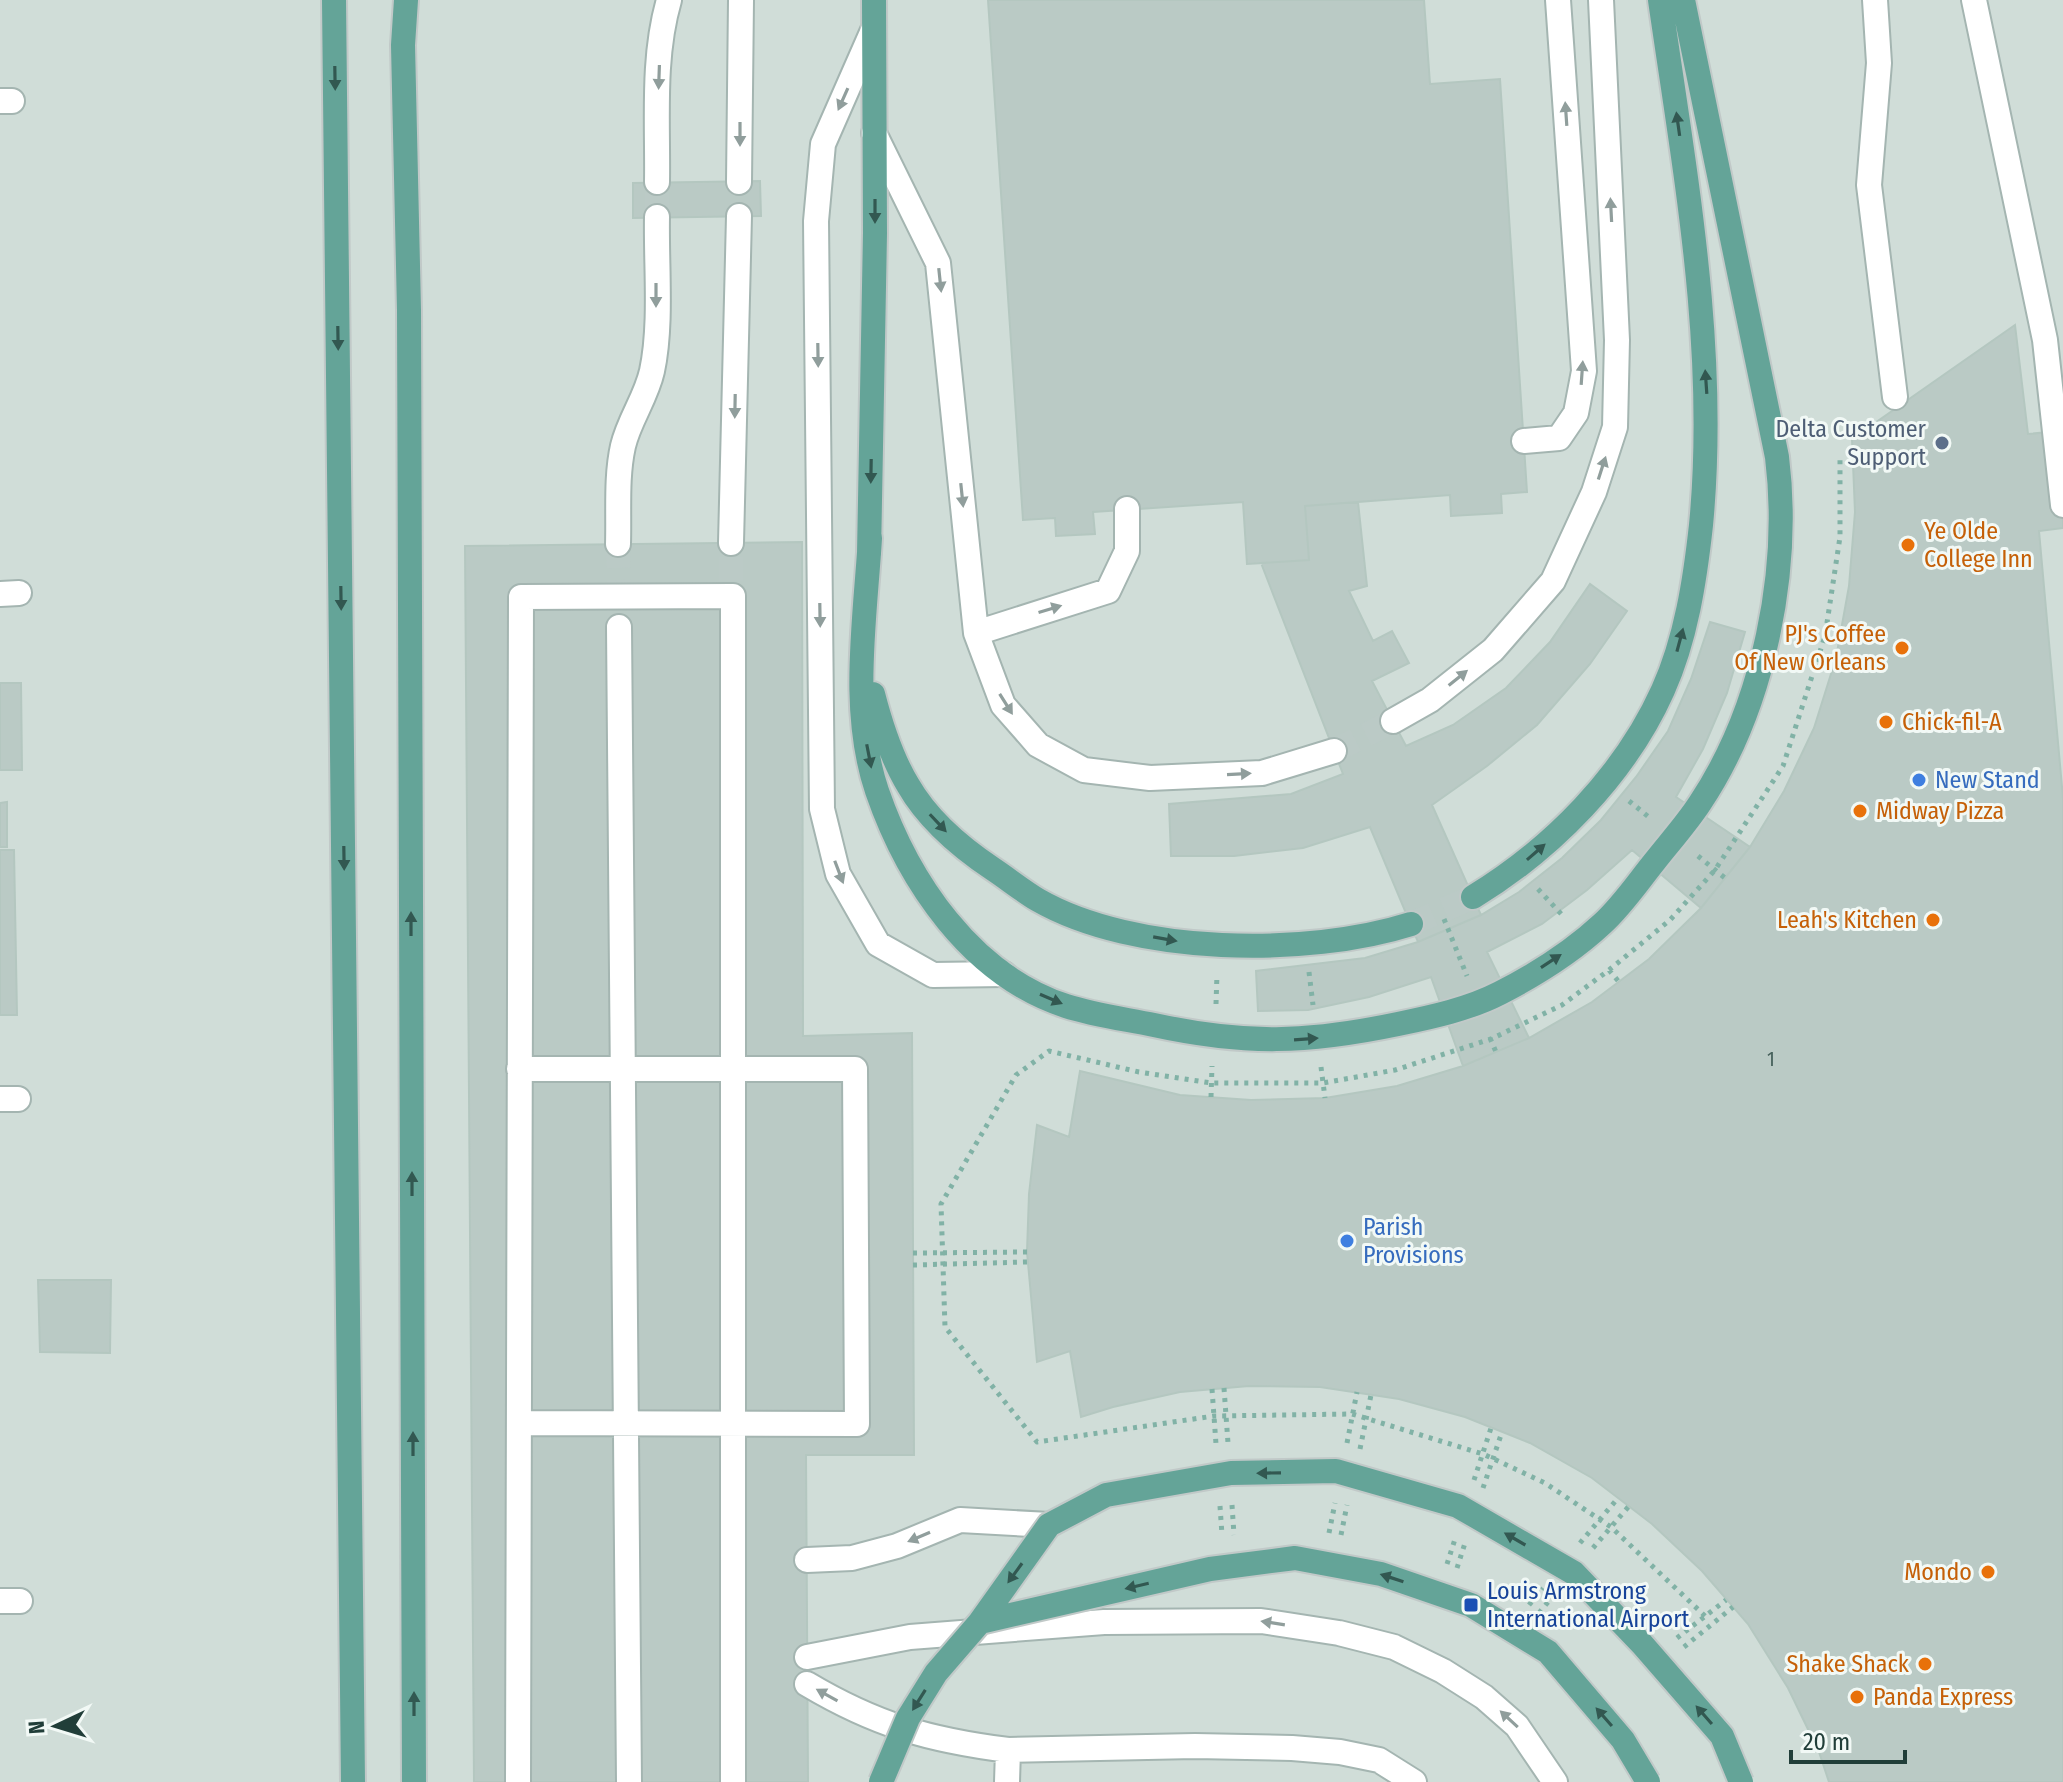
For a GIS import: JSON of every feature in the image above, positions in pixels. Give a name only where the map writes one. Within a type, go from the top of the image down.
[{"type":"main road","points":[[334,0],[353,1782]]},
{"type":"main road","points":[[874,0],[870,662],[881,725],[908,785],[926,811],[975,857],[1039,901],[1119,931],[1180,941],[1306,944],[1380,933],[1411,924]]},
{"type":"main road","points":[[1473,897],[1519,866],[1565,826],[1627,751],[1663,691],[1689,605],[1703,504],[1707,399],[1697,262],[1660,0]]},
{"type":"main road","points":[[870,538],[862,706],[867,753],[877,791],[898,840],[935,907],[1004,974],[1066,1006],[1194,1034],[1271,1041],[1317,1039],[1423,1019],[1497,995],[1566,951],[1602,923],[1700,803],[1737,733],[1761,662],[1777,580],[1781,492],[1777,457],[1683,0]]},
{"type":"main road","points":[[405,3],[403,45],[409,310],[414,1782]]},
{"type":"main road","points":[[881,1782],[908,1718],[936,1673],[980,1622],[1049,1525],[1106,1495],[1231,1473],[1336,1471],[1458,1506],[1574,1573],[1642,1644],[1722,1736],[1741,1782]]},
{"type":"main road","points":[[980,1622],[1210,1569],[1295,1558],[1381,1574],[1471,1605],[1548,1652],[1623,1740],[1648,1782]]},
{"type":"lane","points":[[657,182],[659,68],[664,16],[669,0]]},
{"type":"lane","points":[[739,182],[741,0]]},
{"type":"lane","points":[[1524,441],[1559,438],[1576,413],[1584,371],[1558,0]]},
{"type":"lane","points":[[1393,721],[1430,700],[1493,650],[1553,581],[1594,492],[1615,427],[1617,340],[1601,0]]},
{"type":"lane","points":[[1875,0],[1879,63],[1869,185],[1895,397]]},
{"type":"lane","points":[[1974,0],[2045,340],[2063,505]]},
{"type":"lane","points":[[874,28],[823,144],[816,221],[822,809],[838,874],[878,944],[933,975],[1004,974]]},
{"type":"lane","points":[[874,133],[938,263],[976,633],[1003,705],[1038,745],[1084,770],[1150,778],[1262,773],[1334,751]]},
{"type":"lane","points":[[731,543],[739,216]]},
{"type":"lane","points":[[618,544],[620,465],[624,443],[652,371],[656,334],[657,217]]},
{"type":"lane","points":[[976,633],[1108,591],[1127,551],[1127,509]]},
{"type":"lane","points":[[518,1782],[521,597],[733,596],[733,1782]]},
{"type":"lane","points":[[619,627],[629,1782]]},
{"type":"lane","points":[[519,1069],[855,1069],[857,1424],[519,1423]]},
{"type":"lane","points":[[807,1560],[852,1558],[897,1546],[960,1520],[1049,1525]]},
{"type":"lane","points":[[807,1657],[910,1637],[1104,1622],[1261,1621],[1339,1633],[1394,1647],[1443,1671],[1484,1697],[1517,1726],[1555,1782]]},
{"type":"lane","points":[[807,1684],[874,1718],[917,1735],[952,1743],[1008,1750],[1195,1746],[1308,1749],[1379,1760],[1414,1782]]},
{"type":"lane","points":[[1007,1782],[1008,1750]]},
{"type":"path","points":[[941,1265],[941,1204],[1016,1075],[1049,1051],[1139,1072],[1211,1083],[1323,1083],[1395,1070],[1491,1039],[1562,1005],[1670,920],[1715,870],[1783,766],[1825,636],[1840,537],[1840,458]]},
{"type":"path","points":[[913,1253],[1027,1252]]},
{"type":"path","points":[[913,1265],[1027,1262]]},
{"type":"path","points":[[1347,1444],[1357,1392]]},
{"type":"path","points":[[1329,1537],[1338,1491]]},
{"type":"shaded area","points":[[0,0],[2063,0],[2063,1782],[0,1782]]},
{"type":"building","points":[[988,0],[1424,0],[1430,84],[1500,79],[1527,492],[1501,494],[1502,513],[1451,516],[1450,495],[1305,506],[1309,560],[1247,564],[1243,502],[1093,512],[1095,534],[1056,536],[1055,518],[1023,520]]},
{"type":"building","points":[[760,181],[761,216],[633,218],[633,183]]},
{"type":"building","points":[[2015,325],[2028,434],[2060,431],[2054,382],[2063,380],[2063,528],[2039,531],[2063,798],[2063,1782],[1829,1782],[1819,1752],[1788,1688],[1748,1624],[1702,1571],[1652,1524],[1592,1478],[1530,1443],[1465,1417],[1399,1399],[1320,1387],[1249,1386],[1180,1392],[1081,1417],[1070,1351],[1037,1362],[1027,1252],[1029,1194],[1037,1125],[1069,1137],[1080,1071],[1180,1095],[1251,1100],[1325,1098],[1397,1086],[1463,1066],[1529,1038],[1592,1002],[1649,959],[1701,908],[1750,847],[1784,791],[1814,728],[1836,658],[1849,586],[1855,512],[1852,439]]},
{"type":"building","points":[[1358,502],[1367,586],[1349,591],[1373,641],[1392,631],[1409,663],[1372,681],[1406,746],[1453,725],[1506,688],[1550,642],[1590,584],[1627,611],[1590,664],[1537,725],[1432,805],[1481,915],[1418,942],[1370,827],[1303,848],[1234,856],[1171,856],[1169,804],[1291,794],[1343,774],[1261,563],[1309,560],[1305,506]]},
{"type":"building","points":[[802,542],[803,1036],[912,1033],[914,1455],[806,1455],[808,1782],[474,1782],[465,546]]},
{"type":"building","points":[[1710,622],[1745,632],[1727,693],[1703,749],[1676,797],[1750,847],[1701,908],[1632,850],[1542,924],[1487,952],[1529,1038],[1463,1066],[1431,977],[1369,997],[1308,1010],[1258,1011],[1256,971],[1365,958],[1418,942],[1481,915],[1519,892],[1562,858],[1601,820],[1668,731],[1691,679]]},
{"type":"building","points":[[0,683],[21,683],[22,770],[0,770]]},
{"type":"building","points":[[7,802],[7,847],[0,847],[0,803]]},
{"type":"building","points":[[0,850],[14,850],[17,1015],[0,1015]]},
{"type":"building","points":[[38,1280],[111,1280],[110,1353],[40,1352]]},
{"type":"tunnel","points":[[657,182],[657,217]]},
{"type":"tunnel","points":[[731,543],[731,617]]},
{"type":"tunnel","points":[[618,544],[619,627]]},
{"type":"tunnel","points":[[1334,751],[1393,721]]},
{"type":"tunnel","points":[[1411,924],[1473,897]]},
{"type":"place","name":"Delta Customer Support","points":[[1942,443]]},
{"type":"place","name":"Ye Olde College Inn","points":[[1908,545]]},
{"type":"place","name":"PJ's Coffee Of New Orleans","points":[[1902,648]]},
{"type":"place","name":"Chick-fil-A","points":[[1886,722]]},
{"type":"place","name":"New Stand","points":[[1919,780]]},
{"type":"place","name":"Midway Pizza","points":[[1860,811]]},
{"type":"place","name":"Leah's Kitchen","points":[[1933,920]]},
{"type":"place","name":"Parish Provisions","points":[[1347,1241]]},
{"type":"place","name":"Mondo","points":[[1988,1572]]},
{"type":"place","name":"Louis Armstrong International Airport","points":[[1471,1605]]},
{"type":"place","name":"Shake Shack","points":[[1925,1664]]},
{"type":"place","name":"Panda Express","points":[[1857,1697]]}]
